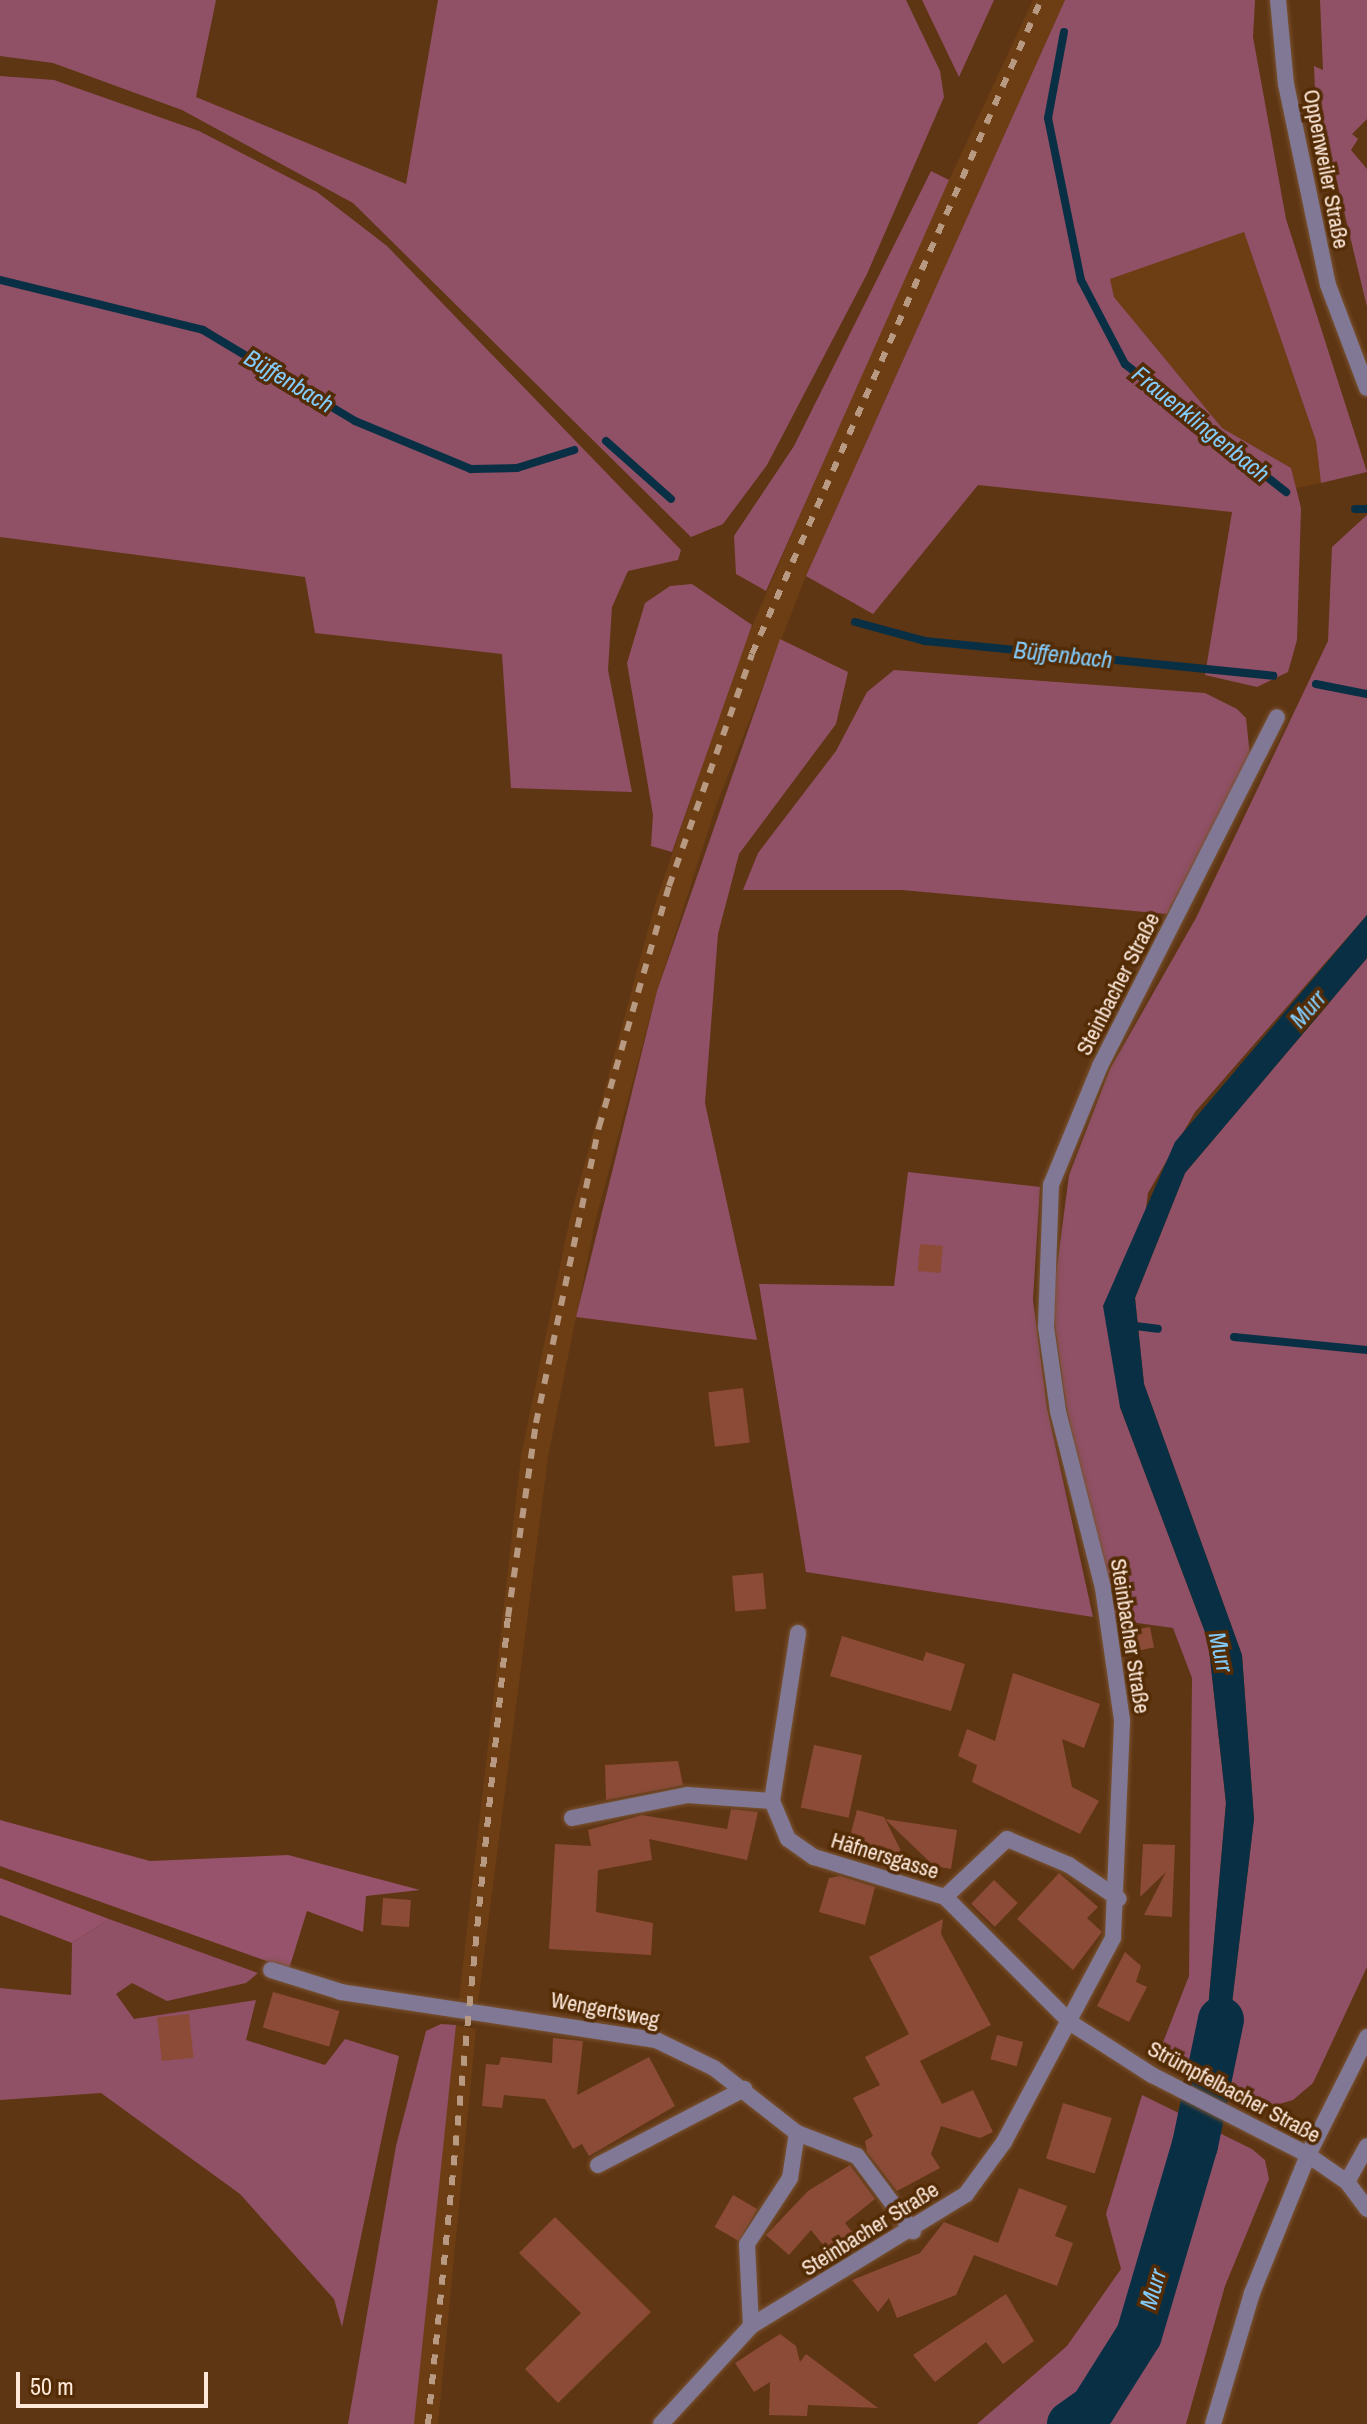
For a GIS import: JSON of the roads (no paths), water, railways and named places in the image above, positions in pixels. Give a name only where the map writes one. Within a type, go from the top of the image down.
[{"type":"street","name":"Oppenweiler Straße","points":[[1278,0],[1286,84],[1328,285],[1367,388]]},
{"type":"street","name":"Steinbacher Straße","points":[[661,2424],[751,2326],[913,2231],[966,2194],[1071,2023],[1113,1938],[1119,1899],[1122,1720],[1103,1588],[1058,1411],[1044,1314],[1051,1185],[1094,1079],[1277,717]]},
{"type":"street","points":[[572,1818],[687,1795],[772,1801],[798,1633]]},
{"type":"street","name":"Häfnersgasse","points":[[772,1801],[788,1839],[814,1857],[945,1897],[1071,2023]]},
{"type":"street","points":[[945,1897],[1007,1839],[1069,1865],[1119,1899]]},
{"type":"street","name":"Wengertsweg","points":[[271,1970],[341,1992],[656,2040],[744,2089],[797,2133],[857,2156],[913,2231]]},
{"type":"street","name":"Strümpfelbacher Straße","points":[[1071,2023],[1152,2075],[1308,2155],[1347,2182],[1367,2209]]},
{"type":"street","points":[[1213,2424],[1252,2293],[1308,2155],[1367,2037]]},
{"type":"street","points":[[598,2165],[744,2089]]},
{"type":"street","points":[[751,2326],[747,2244],[790,2178],[797,2133]]},
{"type":"street","points":[[1347,2182],[1367,2146]]},
{"type":"water","points":[[1367,915],[1367,958],[1185,1173],[1135,1298],[1144,1384],[1242,1655],[1254,1819],[1222,2087],[1193,2073],[1207,2021],[1226,1803],[1208,1640],[1120,1407],[1103,1306],[1175,1142]]},
{"type":"waterway","name":"Frauenklingenbach","points":[[1064,32],[1048,118],[1081,280],[1125,364],[1286,492]]},
{"type":"waterway","name":"Büffenbach","points":[[0,280],[203,330],[355,421],[471,469],[517,468],[574,450]]},
{"type":"waterway","name":"Büffenbach","points":[[606,441],[671,499]]},
{"type":"waterway","name":"Frauenklingenbach","points":[[1355,509],[1367,509]]},
{"type":"waterway","name":"Büffenbach","points":[[855,622],[925,641],[1273,676]]},
{"type":"waterway","name":"Büffenbach","points":[[1316,684],[1367,694]]},
{"type":"waterway","points":[[1127,1325],[1158,1329]]},
{"type":"waterway","points":[[1234,1337],[1367,1350]]},
{"type":"waterway","name":"Murr","points":[[1070,2424],[1093,2408],[1139,2335],[1195,2145],[1221,2020]]},
{"type":"railway","points":[[428,2424],[508,1617],[536,1423],[599,1127],[669,886],[752,654],[1041,0]]}]
